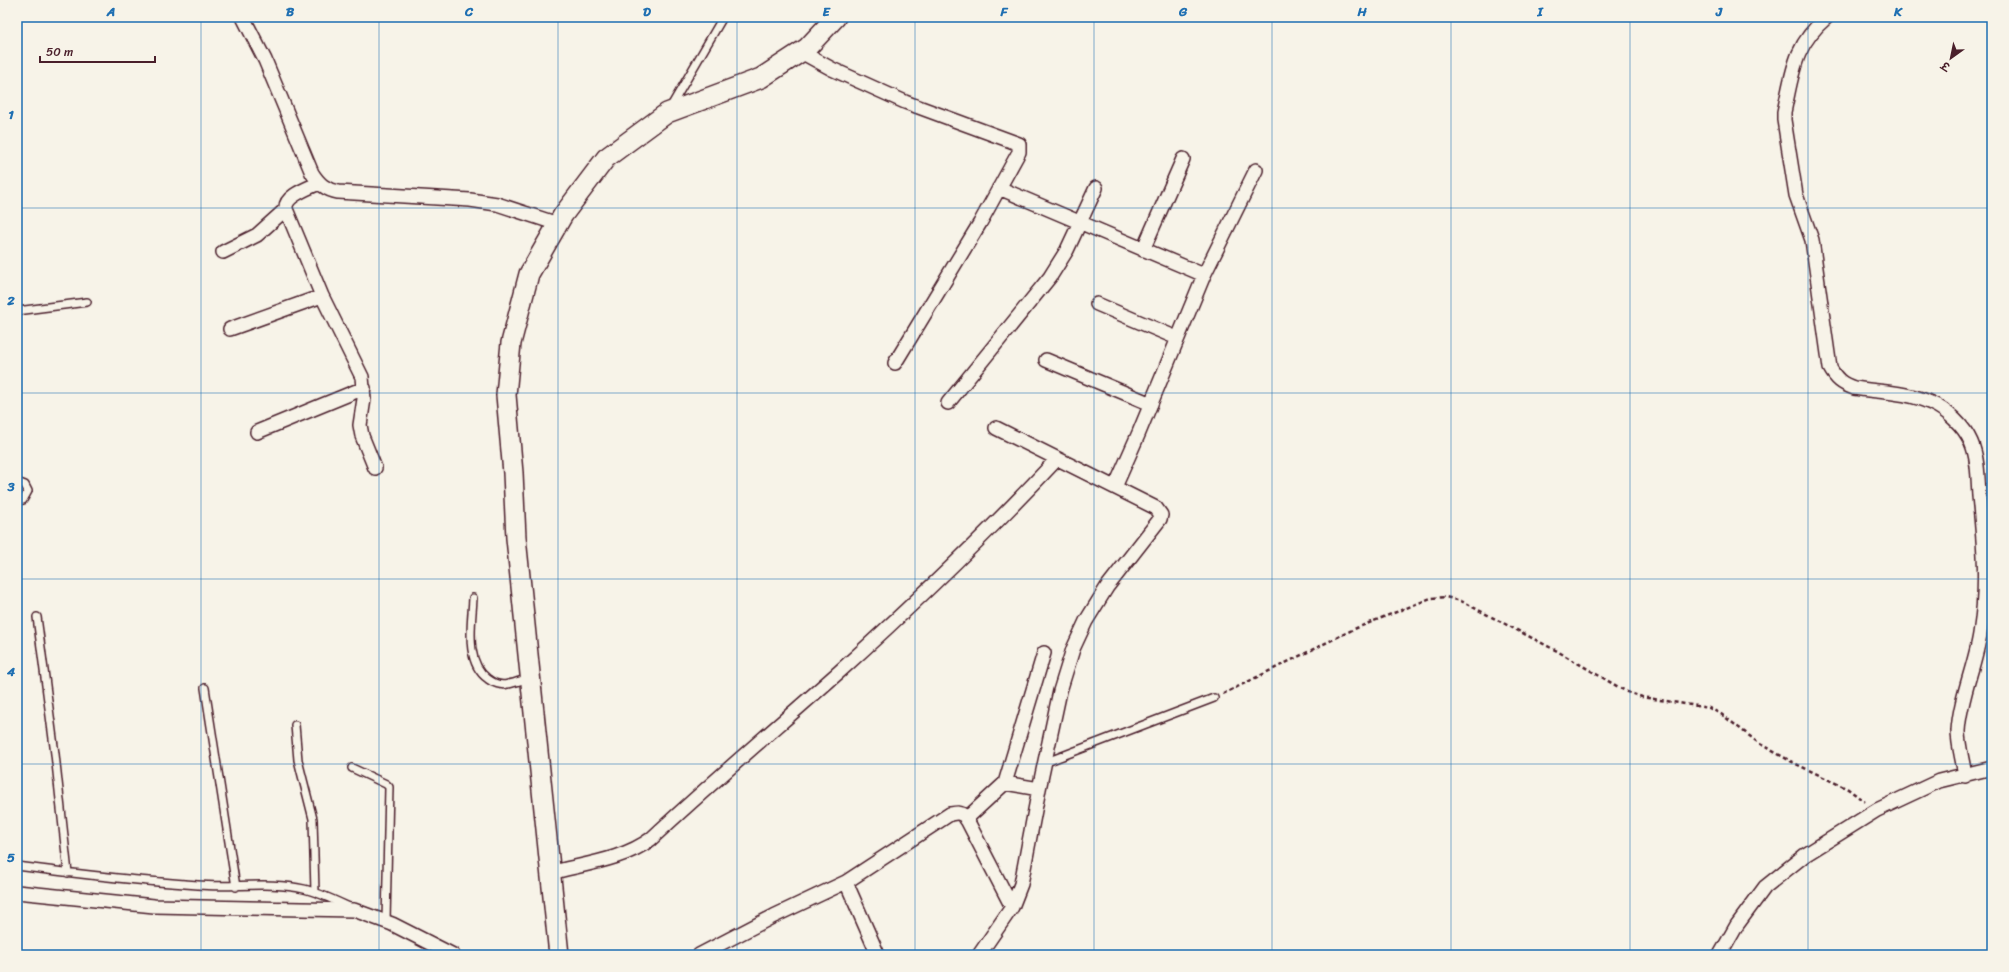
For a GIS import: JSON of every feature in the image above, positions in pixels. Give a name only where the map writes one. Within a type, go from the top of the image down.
[{"type":"street","points":[[243,17],[265,60],[312,174],[318,183],[328,190],[338,192],[470,200],[497,204],[558,224]]},
{"type":"street","points":[[559,955],[516,538],[513,473],[506,395],[511,343],[529,274],[558,224],[606,158],[667,113],[761,78],[807,48],[836,17]]},
{"type":"street","points":[[1827,17],[1807,37],[1796,58],[1784,112],[1784,120],[1796,194],[1812,240],[1830,368],[1835,377],[1844,385],[1854,388],[1916,397],[1932,403],[1948,414],[1962,428],[1971,442],[1976,461],[1986,568],[1985,602],[1980,636],[1960,716],[1958,733],[1965,776]]},
{"type":"street","points":[[801,52],[832,69],[905,102],[1019,144],[1019,152],[999,188],[895,363]]},
{"type":"street","points":[[1143,250],[1183,159]]},
{"type":"street","points":[[1115,488],[1204,275],[1256,170]]},
{"type":"street","points":[[318,183],[289,198],[286,209],[322,296],[362,377],[364,388],[360,425],[362,436],[375,468]]},
{"type":"street","points":[[999,188],[1204,275]]},
{"type":"street","points":[[948,403],[1050,277],[1067,250],[1081,223],[1096,188]]},
{"type":"street","points":[[223,252],[257,235],[286,209]]},
{"type":"street","points":[[230,329],[322,296]]},
{"type":"street","points":[[1097,304],[1177,338]]},
{"type":"street","points":[[1046,360],[1151,404]]},
{"type":"street","points":[[257,432],[364,388]]},
{"type":"street","points":[[979,955],[1012,908],[1021,884],[1044,763],[1060,691],[1074,649],[1086,620],[1107,587],[1160,519],[1161,515],[1156,508],[996,428]]},
{"type":"street","points":[[550,873],[626,853],[641,847],[651,839],[751,748],[839,672],[975,544],[1057,458]]},
{"type":"street","points":[[966,819],[1005,783],[1044,654]]},
{"type":"street","points":[[1720,955],[1737,925],[1765,887],[1805,855],[1877,810],[1939,781],[1965,776],[1992,768]]},
{"type":"street","points":[[1005,783],[1039,789]]},
{"type":"street","points":[[699,955],[774,916],[846,882],[950,814],[961,813],[966,819],[1012,908]]},
{"type":"street","points":[[846,882],[878,955]]},
{"type":"street","points":[[17,892],[154,906],[354,910],[386,921],[453,955]]},
{"type":"lane","points":[[667,113],[723,17]]},
{"type":"lane","points":[[17,311],[87,302]]},
{"type":"lane","points":[[17,482],[25,485],[28,491],[23,500],[17,501]]},
{"type":"lane","points":[[473,598],[473,657],[483,676],[493,683],[507,685],[531,677]]},
{"type":"lane","points":[[37,617],[55,754],[68,873]]},
{"type":"lane","points":[[205,688],[236,887]]},
{"type":"lane","points":[[1044,763],[1214,698]]},
{"type":"lane","points":[[294,725],[300,773],[313,819],[315,892]]},
{"type":"lane","points":[[352,768],[386,784],[389,787],[386,921]]},
{"type":"lane","points":[[17,866],[151,882],[236,887],[277,886],[303,889],[326,895],[354,910]]},
{"type":"path","points":[[1214,698],[1354,629],[1432,598],[1446,597],[1461,601],[1557,651],[1627,692],[1642,697],[1709,708],[1721,714],[1760,744],[1794,763],[1848,789],[1877,810]]}]
